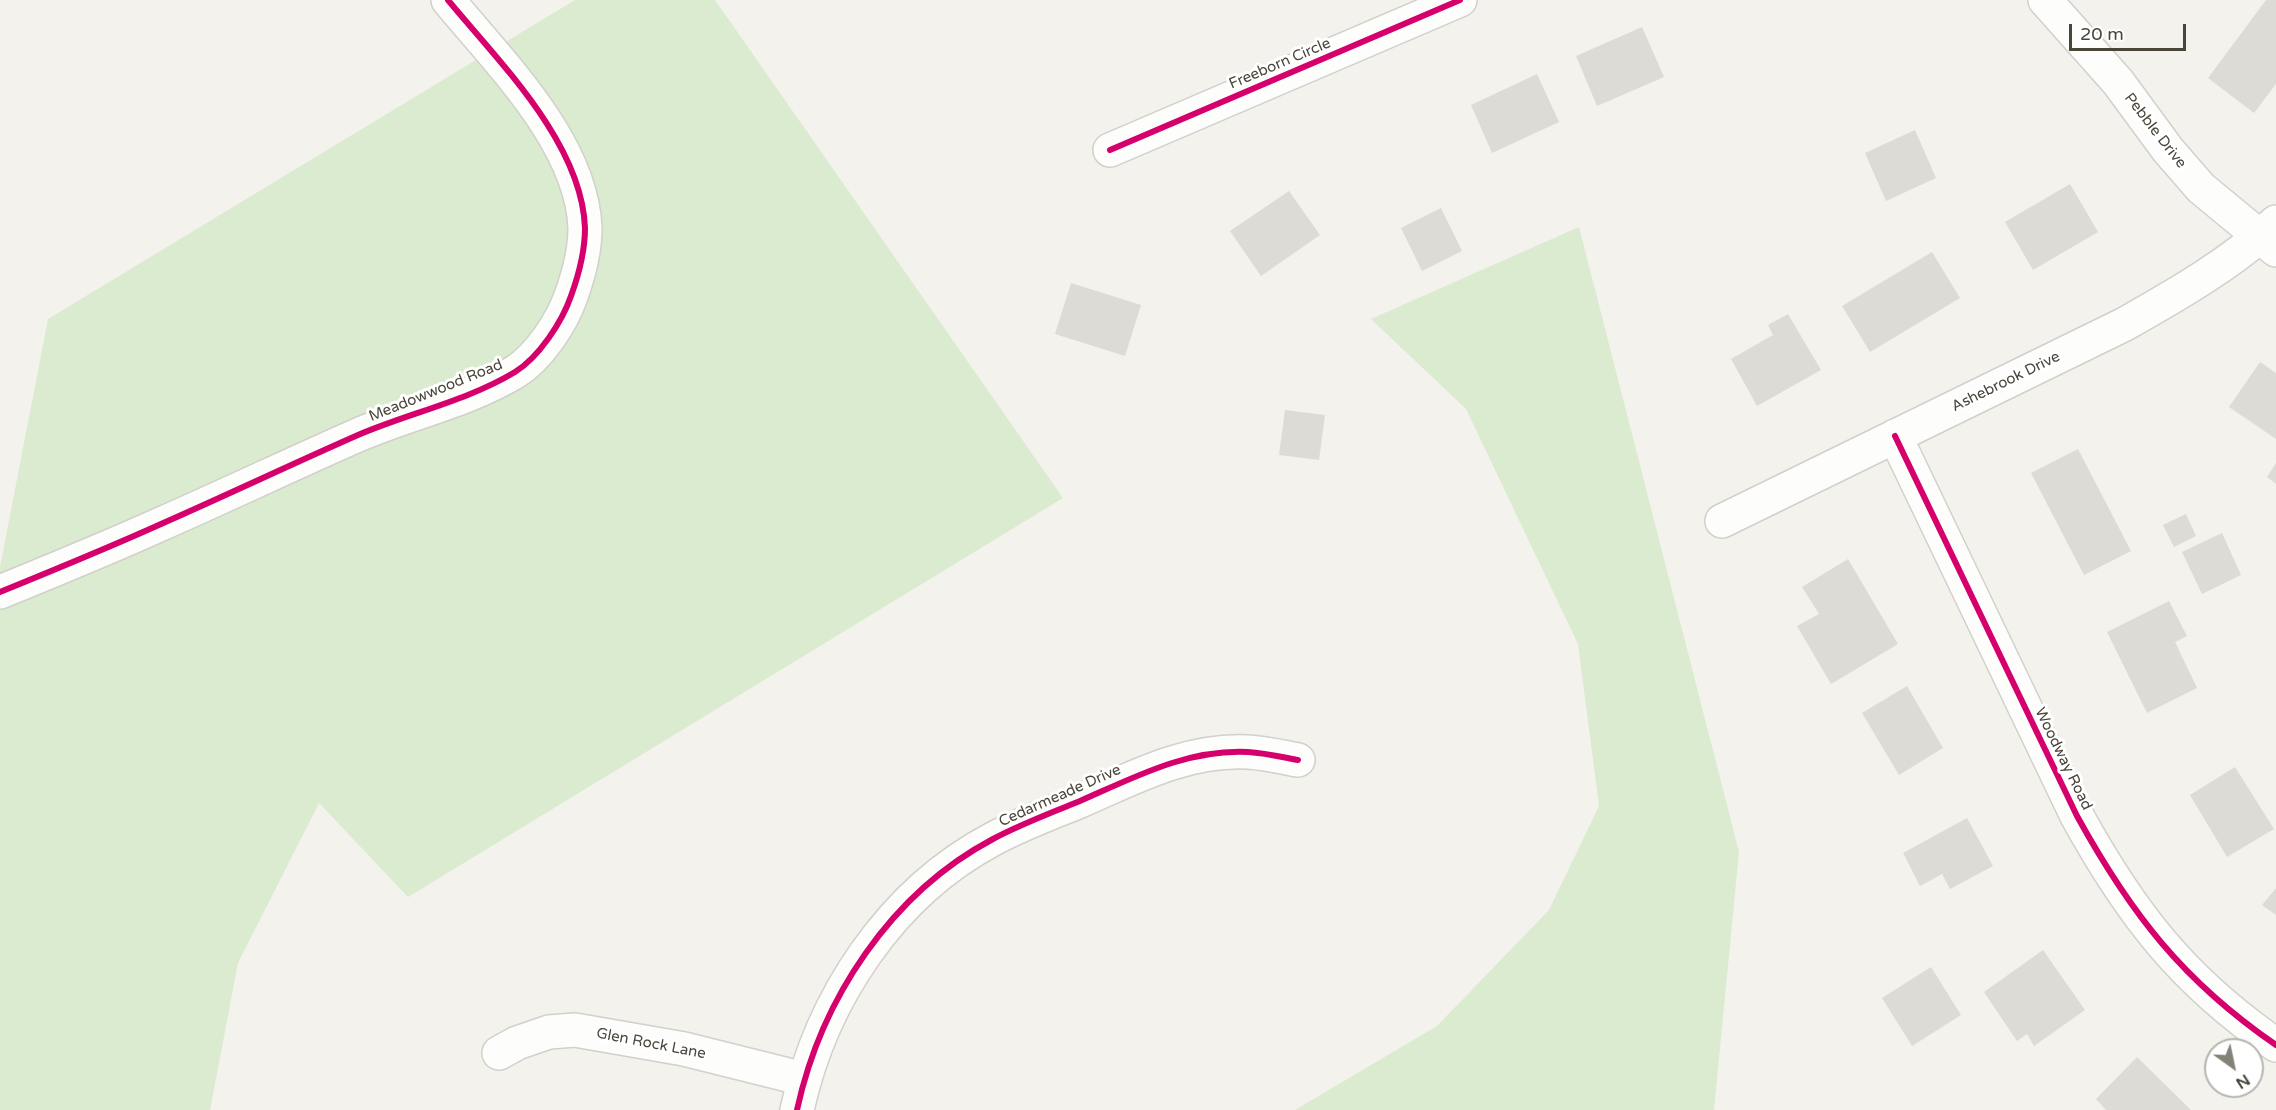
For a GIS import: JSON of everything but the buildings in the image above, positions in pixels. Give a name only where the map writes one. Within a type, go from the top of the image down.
[{"type":"street","name":"Meadowwood Road","points":[[0,592],[159,526],[359,435],[483,388],[518,370],[542,346],[567,307],[581,266],[585,228],[581,198],[567,161],[538,110],[448,0]]},
{"type":"street","name":"Freeborn Circle","points":[[1110,150],[1460,0]]},
{"type":"street","name":"Pebble Drive","points":[[2045,0],[2118,82],[2168,150],[2201,188],[2270,236]]},
{"type":"street","name":"Ashebrook Drive","points":[[1722,521],[2125,324],[2182,292],[2270,236]]},
{"type":"street","name":"Woodway Road","points":[[1895,436],[2077,816],[2109,873],[2144,924],[2192,978],[2247,1025],[2276,1045]]},
{"type":"street","name":"Cedarmeade Drive","points":[[800,1094],[816,1042],[843,987],[884,928],[934,878],[992,839],[1164,764],[1207,753],[1249,752],[1298,760]]},
{"type":"street","name":"Glen Rock Lane","points":[[500,1053],[517,1043],[549,1032],[575,1030],[684,1049],[800,1094]]},
{"type":"green space","points":[[575,0],[715,0],[1063,498],[408,897],[319,803],[238,963],[210,1110],[0,1110],[0,567],[48,319]]},
{"type":"green space","points":[[1579,227],[1739,852],[1714,1110],[1295,1110],[1437,1026],[1549,910],[1599,806],[1578,644],[1466,409],[1371,319]]},
{"type":"cycle path","points":[[0,592],[141,533],[358,435],[458,399],[497,382],[524,365],[549,338],[567,306],[581,263],[585,228],[580,196],[570,165],[534,105],[448,0]]},
{"type":"cycle path","points":[[1110,150],[1460,0]]},
{"type":"cycle path","points":[[1895,436],[2077,816],[2097,851],[2139,915],[2186,970],[2213,996],[2276,1045]]},
{"type":"cycle path","points":[[797,1110],[808,1069],[823,1028],[866,953],[892,919],[956,862],[1014,828],[1162,766],[1226,752],[1267,754],[1298,760]]}]
